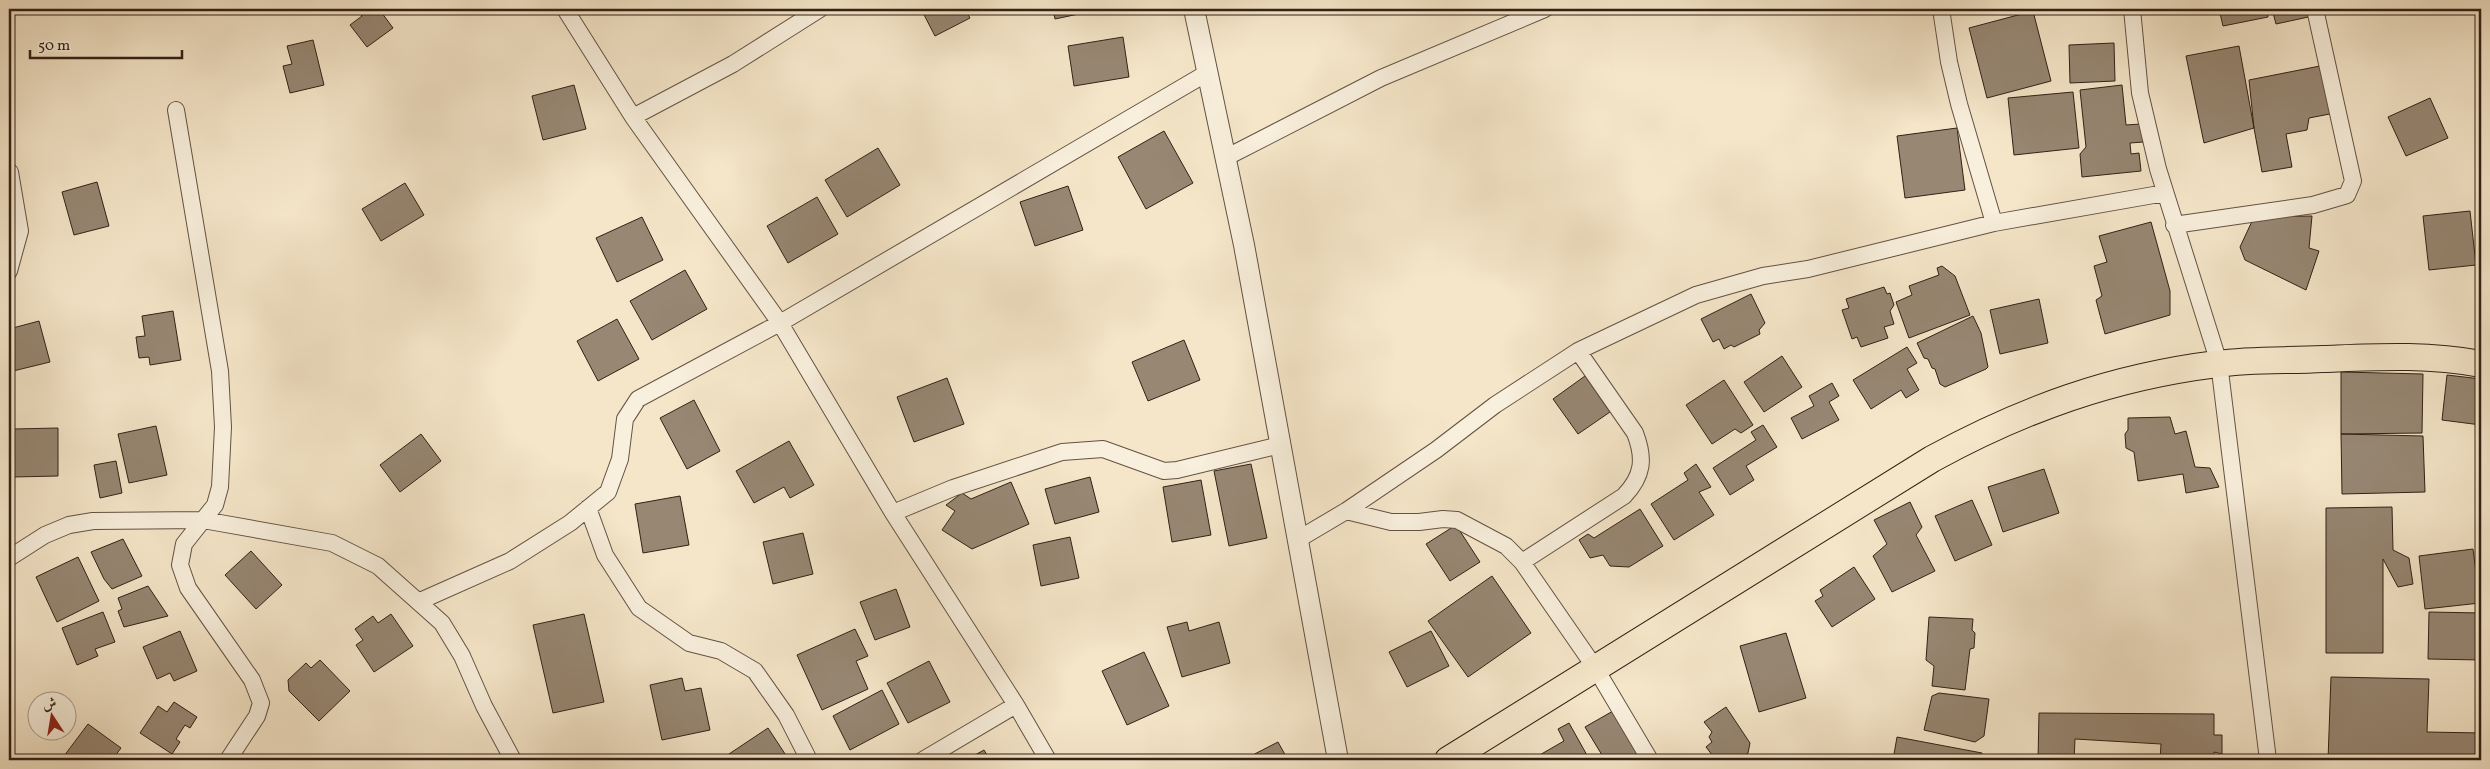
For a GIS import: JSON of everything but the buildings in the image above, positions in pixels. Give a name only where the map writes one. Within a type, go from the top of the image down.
[{"type":"main road","points":[[1448,760],[1932,459],[1986,430],[2106,385],[2165,372],[2219,364],[2416,355],[2481,364]]},
{"type":"street","points":[[566,9],[633,117],[780,322],[893,514],[1016,705],[1048,760]]},
{"type":"street","points":[[633,117],[733,64],[820,9]]},
{"type":"street","points":[[1194,9],[1244,245],[1338,760]]},
{"type":"street","points":[[1225,158],[1381,78],[1545,9]]},
{"type":"street","points":[[1941,9],[1949,62],[1959,104],[1994,223]]},
{"type":"street","points":[[2132,9],[2140,93],[2174,225],[2219,364],[2268,760]]},
{"type":"street","points":[[2174,225],[2313,205],[2347,195],[2353,181],[2315,9]]},
{"type":"street","points":[[420,602],[510,561],[556,532],[608,492],[620,459],[625,419],[638,399],[780,322],[1207,73]]},
{"type":"street","points":[[176,110],[195,210],[220,381],[223,427],[220,488],[215,504],[184,544],[180,565],[188,588],[252,680],[261,702],[257,716],[228,760]]},
{"type":"street","points":[[9,271],[20,231],[10,172]]},
{"type":"street","points":[[1297,540],[1346,511],[1436,450],[1495,405],[1578,351],[1696,295],[1763,276],[1808,269],[1994,223],[2165,193]]},
{"type":"street","points":[[1522,562],[1624,496],[1636,483],[1641,455],[1635,433],[1578,351]]},
{"type":"street","points":[[893,514],[953,488],[1062,452],[1104,449],[1164,471],[1178,470],[1280,445]]},
{"type":"street","points":[[588,508],[605,554],[639,608],[689,643],[721,651],[755,671],[786,716],[810,760]]},
{"type":"street","points":[[1346,511],[1392,522],[1457,520],[1496,540],[1522,562],[1596,669],[1650,760]]},
{"type":"street","points":[[9,558],[45,535],[69,525],[93,520],[203,520],[332,543],[378,566],[420,602],[442,624],[462,656],[484,706],[513,760]]},
{"type":"street","points":[[924,760],[1016,705]]}]
